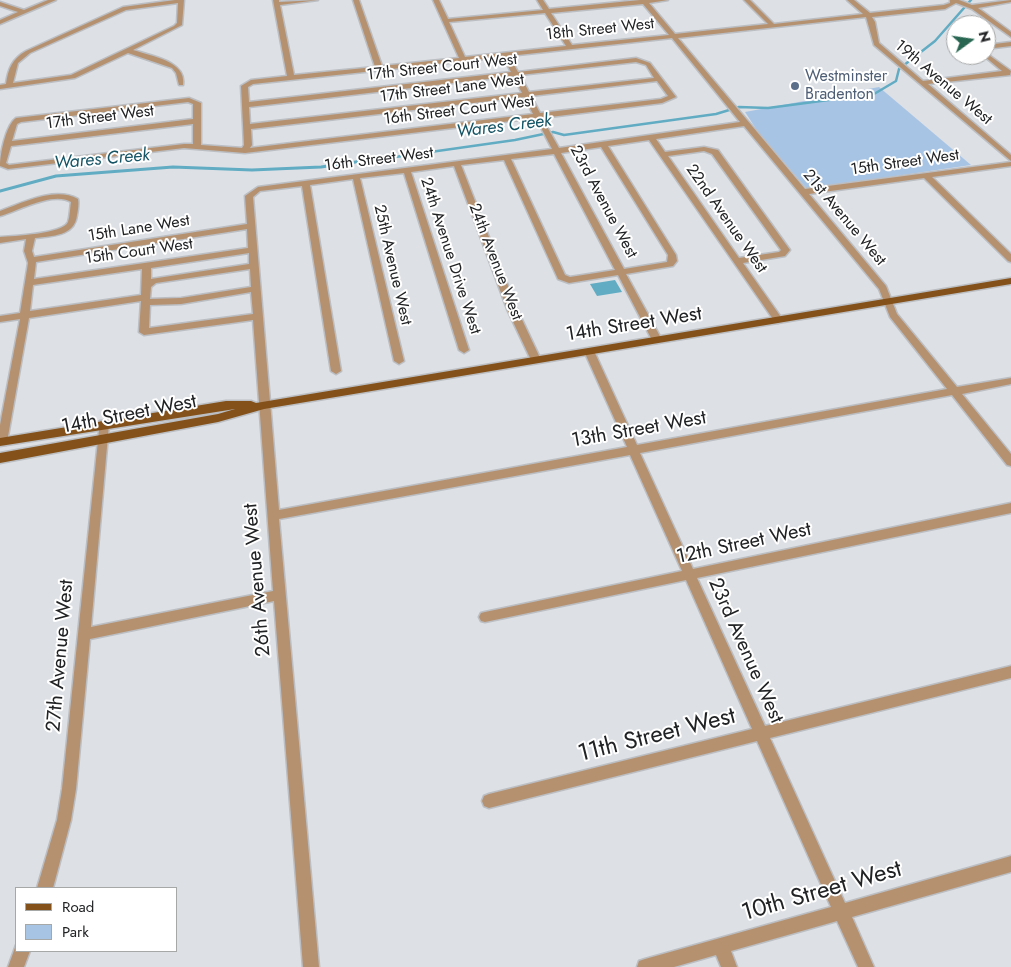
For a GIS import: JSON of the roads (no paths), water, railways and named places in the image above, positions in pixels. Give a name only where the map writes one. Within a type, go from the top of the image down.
[{"type":"main road","name":"14th Street West","points":[[0,458],[218,418],[264,405],[1011,282]]},
{"type":"main road","name":"14th Street West","points":[[1,442],[226,405],[264,405]]},
{"type":"street","points":[[0,22],[53,0]]},
{"type":"street","points":[[290,77],[276,2],[315,0]]},
{"type":"street","points":[[356,0],[379,67]]},
{"type":"street","points":[[436,0],[462,58]]},
{"type":"street","points":[[540,0],[570,47]]},
{"type":"street","points":[[446,21],[665,0]]},
{"type":"street","points":[[747,0],[772,25]]},
{"type":"street","points":[[850,0],[868,15]]},
{"type":"street","points":[[0,87],[9,86],[74,77],[172,30],[180,24],[181,1],[125,8],[28,52],[14,61],[9,86]]},
{"type":"street","name":"21st Avenue West","points":[[644,1],[883,288],[893,314],[1011,462]]},
{"type":"street","points":[[956,1],[971,7],[1011,35]]},
{"type":"street","name":"18th Street West","points":[[245,104],[244,86],[247,84],[290,77],[945,7],[956,1]]},
{"type":"street","points":[[971,7],[1011,1]]},
{"type":"street","points":[[0,4],[24,12]]},
{"type":"street","name":"19th Avenue West","points":[[868,15],[872,22],[876,44],[1011,159]]},
{"type":"street","points":[[0,16],[8,19]]},
{"type":"street","points":[[996,46],[1011,44]]},
{"type":"street","points":[[129,50],[174,67],[179,73],[181,84]]},
{"type":"street","name":"23rd Avenue West","points":[[505,54],[657,340]]},
{"type":"street","name":"17th Street Court West","points":[[245,104],[642,61],[648,64],[660,79]]},
{"type":"street","points":[[996,63],[1009,73]]},
{"type":"street","points":[[922,83],[1009,73]]},
{"type":"street","name":"17th Street Lane West","points":[[247,127],[660,79]]},
{"type":"street","name":"16th Street Court West","points":[[245,151],[671,99],[672,95],[660,79]]},
{"type":"street","name":"17th Street West","points":[[194,101],[198,103],[197,121],[7,144],[14,123],[17,121],[194,101]]},
{"type":"street","points":[[7,144],[2,164],[5,167],[197,146],[245,151],[248,145],[245,104]]},
{"type":"street","points":[[197,121],[197,146]]},
{"type":"street","name":"16th Street West","points":[[254,191],[746,123]]},
{"type":"street","name":"22nd Avenue West","points":[[650,136],[778,320]]},
{"type":"street","points":[[506,157],[559,274],[565,279],[667,265],[673,261],[672,254],[603,143]]},
{"type":"street","points":[[663,154],[708,149],[715,152],[786,250],[782,254],[736,261]]},
{"type":"street","name":"24th Avenue West","points":[[457,164],[512,308],[536,360]]},
{"type":"street","name":"15th Street West","points":[[804,192],[1011,164]]},
{"type":"street","name":"24th Avenue Drive West","points":[[407,170],[464,350]]},
{"type":"street","points":[[925,175],[1011,259]]},
{"type":"street","name":"25th Avenue West","points":[[356,177],[399,361]]},
{"type":"street","points":[[306,183],[336,371]]},
{"type":"street","name":"26th Avenue West","points":[[254,191],[249,196],[257,316],[311,967]]},
{"type":"street","points":[[0,214],[42,199],[67,197],[74,199],[74,210],[70,225],[60,232],[0,240]]},
{"type":"street","name":"15th Lane West","points":[[31,260],[251,226]]},
{"type":"street","points":[[1,442],[20,350],[29,283],[31,260],[28,251],[31,237]]},
{"type":"street","name":"15th Court West","points":[[29,283],[253,250]]},
{"type":"street","points":[[147,266],[144,332],[257,316]]},
{"type":"street","points":[[145,295],[149,283],[162,279],[254,266]]},
{"type":"street","points":[[145,295],[152,303],[173,302],[256,289]]},
{"type":"street","points":[[0,319],[145,295]]},
{"type":"street","name":"23rd Avenue West","points":[[589,351],[759,733],[866,967]]},
{"type":"street","name":"13th Street West","points":[[274,516],[1011,380]]},
{"type":"street","name":"27th Avenue West","points":[[45,887],[64,820],[69,789],[104,424]]},
{"type":"street","name":"12th Street West","points":[[485,617],[1011,508]]},
{"type":"street","points":[[85,634],[279,595]]},
{"type":"street","name":"11th Street West","points":[[489,802],[759,733],[1011,672]]},
{"type":"street","name":"10th Street West","points":[[645,967],[1011,864]]},
{"type":"street","points":[[722,945],[729,967]]},
{"type":"street","points":[[16,967],[22,952]]},
{"type":"waterway","name":"Wares Creek","points":[[374,160],[515,140],[553,132],[564,135],[716,114],[739,107],[768,108],[874,94],[896,81],[899,69],[935,41],[971,0]]},
{"type":"waterway","name":"Wares Creek","points":[[0,191],[56,176],[173,167],[252,170],[321,167],[383,158]]},
{"type":"place","name":"Westminster Bradenton","points":[[795,86]]}]
